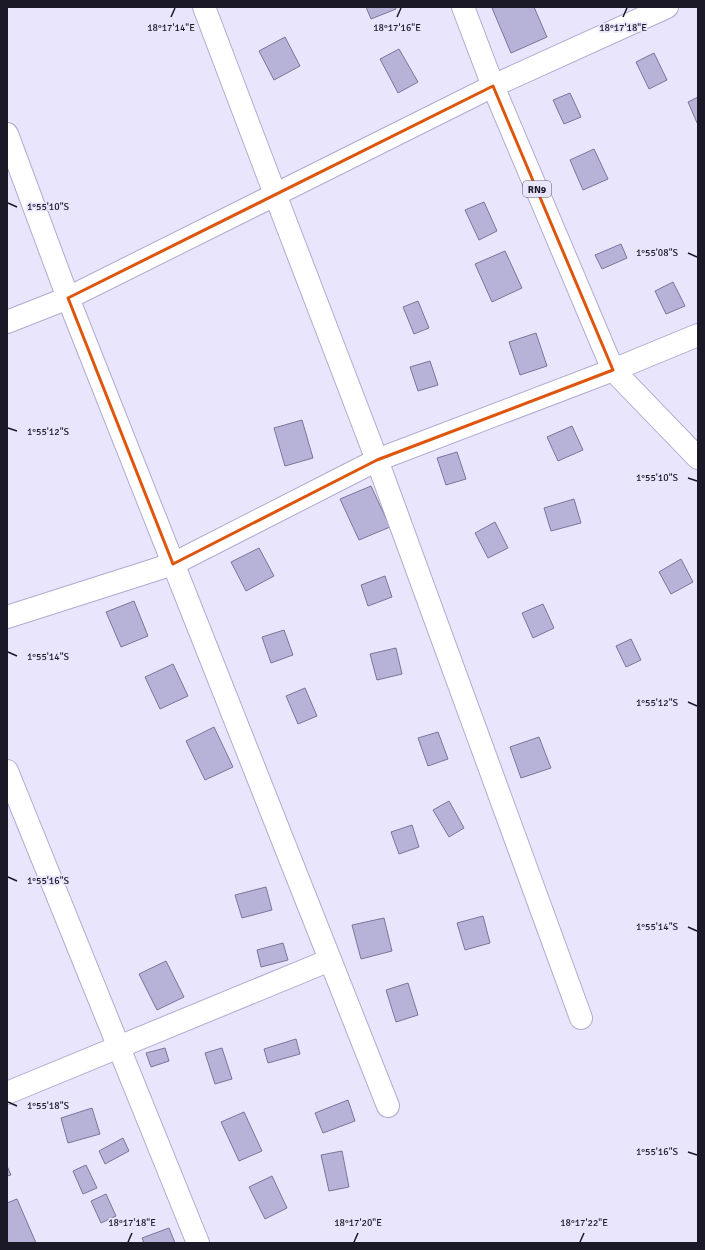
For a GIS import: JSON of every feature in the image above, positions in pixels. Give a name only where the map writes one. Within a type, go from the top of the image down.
[{"type":"street","points":[[204,7],[377,460],[581,1018]]},
{"type":"street","name":"RN9","points":[[463,7],[493,86],[613,370],[698,458]]},
{"type":"street","points":[[7,322],[68,298],[493,86],[667,7]]},
{"type":"street","points":[[7,134],[68,298],[388,1106]]},
{"type":"street","points":[[7,617],[173,564],[377,460],[613,370],[698,335]]},
{"type":"street","points":[[7,771],[198,1243]]},
{"type":"street","points":[[7,1094],[330,960]]},
{"type":"highlighted area","points":[[493,86],[613,370],[377,460],[173,564],[68,298]]},
{"type":"building","points":[[366,7],[395,7],[396,9],[371,19]]},
{"type":"building","points":[[534,7],[547,37],[511,53],[492,8]]},
{"type":"building","points":[[285,37],[300,66],[274,80],[259,51]]},
{"type":"building","points":[[399,49],[418,82],[398,93],[380,59]]},
{"type":"building","points":[[654,53],[667,80],[649,89],[636,62]]},
{"type":"building","points":[[570,93],[581,117],[564,124],[553,100]]},
{"type":"building","points":[[698,97],[698,125],[688,102]]},
{"type":"building","points":[[594,149],[608,179],[583,190],[570,160]]},
{"type":"building","points":[[484,202],[497,231],[479,240],[465,210]]},
{"type":"building","points":[[621,244],[627,258],[602,269],[595,255]]},
{"type":"building","points":[[505,251],[522,288],[492,302],[475,264]]},
{"type":"building","points":[[673,282],[685,306],[666,314],[655,291]]},
{"type":"building","points":[[418,301],[429,328],[414,334],[403,307]]},
{"type":"building","points":[[536,333],[547,366],[520,375],[509,342]]},
{"type":"building","points":[[430,361],[438,385],[418,391],[410,367]]},
{"type":"building","points":[[302,420],[313,458],[285,466],[274,428]]},
{"type":"building","points":[[572,426],[583,450],[558,461],[547,437]]},
{"type":"building","points":[[457,452],[466,479],[446,485],[437,458]]},
{"type":"building","points":[[371,486],[390,527],[359,540],[340,499]]},
{"type":"building","points":[[574,499],[581,523],[551,531],[544,508]]},
{"type":"building","points":[[495,522],[508,548],[488,558],[475,533]]},
{"type":"building","points":[[259,548],[274,576],[246,591],[231,562]]},
{"type":"building","points":[[681,559],[693,582],[671,594],[659,572]]},
{"type":"building","points":[[385,576],[392,597],[368,606],[361,585]]},
{"type":"building","points":[[134,601],[148,636],[121,647],[106,612]]},
{"type":"building","points":[[543,604],[554,628],[533,638],[522,613]]},
{"type":"building","points":[[284,630],[293,655],[271,663],[262,637]]},
{"type":"building","points":[[631,639],[641,660],[626,667],[616,646]]},
{"type":"building","points":[[396,648],[402,674],[377,680],[370,654]]},
{"type":"building","points":[[173,664],[188,696],[160,709],[145,677]]},
{"type":"building","points":[[305,688],[317,716],[298,724],[286,696]]},
{"type":"building","points":[[214,727],[233,767],[205,780],[186,741]]},
{"type":"building","points":[[438,732],[448,759],[428,766],[418,738]]},
{"type":"building","points":[[539,737],[551,768],[521,778],[510,747]]},
{"type":"building","points":[[449,801],[464,828],[449,837],[433,810]]},
{"type":"building","points":[[412,825],[419,847],[399,854],[391,832]]},
{"type":"building","points":[[266,887],[272,910],[242,918],[235,895]]},
{"type":"building","points":[[483,916],[490,943],[465,950],[457,923]]},
{"type":"building","points":[[384,918],[392,951],[361,959],[352,925]]},
{"type":"building","points":[[283,943],[288,960],[261,967],[257,950]]},
{"type":"building","points":[[166,961],[184,997],[157,1010],[139,974]]},
{"type":"building","points":[[408,983],[418,1015],[396,1022],[386,990]]},
{"type":"building","points":[[296,1039],[300,1054],[268,1063],[264,1049]]},
{"type":"building","points":[[165,1048],[169,1061],[151,1067],[146,1053]]},
{"type":"building","points":[[222,1048],[232,1079],[215,1084],[205,1053]]},
{"type":"building","points":[[348,1100],[355,1121],[323,1133],[315,1113]]},
{"type":"building","points":[[92,1108],[100,1134],[68,1143],[61,1118]]},
{"type":"building","points":[[244,1112],[262,1151],[239,1161],[221,1122]]},
{"type":"building","points":[[123,1138],[129,1151],[105,1164],[99,1151]]},
{"type":"building","points":[[342,1151],[349,1187],[329,1191],[321,1155]]},
{"type":"building","points":[[86,1165],[97,1188],[83,1194],[73,1171]]},
{"type":"building","points":[[7,1166],[11,1175],[7,1176]]},
{"type":"building","points":[[272,1176],[287,1208],[265,1219],[249,1187]]},
{"type":"building","points":[[106,1194],[116,1216],[101,1223],[91,1201]]},
{"type":"building","points":[[17,1199],[36,1243],[7,1243],[7,1203]]},
{"type":"building","points":[[169,1228],[175,1243],[144,1243],[142,1238]]}]
